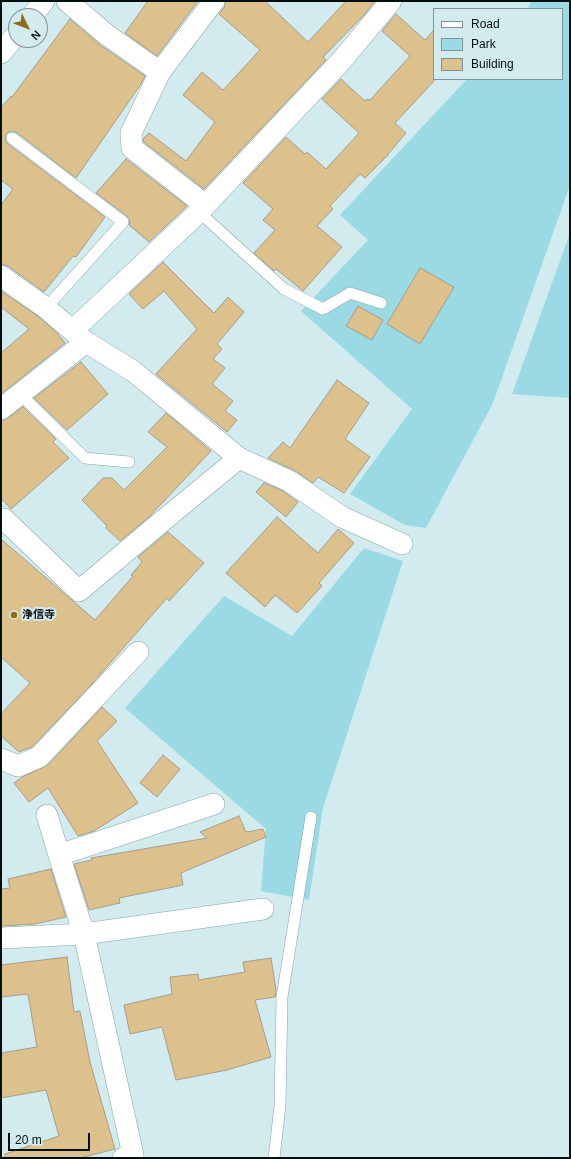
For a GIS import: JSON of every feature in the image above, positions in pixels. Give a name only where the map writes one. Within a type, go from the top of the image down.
[{"type":"street","points":[[66,1],[106,35],[160,72]]},
{"type":"street","points":[[202,208],[132,148],[131,133],[160,72],[214,1]]},
{"type":"street","points":[[1,409],[20,394],[80,336],[342,60],[391,1]]},
{"type":"street","points":[[1,52],[8,44]]},
{"type":"street","points":[[1,276],[46,308],[80,336],[133,371],[239,458],[290,481],[342,517],[402,544]]},
{"type":"street","points":[[2,518],[79,592],[239,458]]},
{"type":"street","points":[[1,759],[18,766],[39,757],[138,652]]},
{"type":"street","points":[[59,855],[214,804]]},
{"type":"street","points":[[47,815],[84,934],[133,1155],[122,1158]]},
{"type":"street","points":[[1,938],[84,934],[263,909]]},
{"type":"lane","points":[[12,138],[124,222],[46,308]]},
{"type":"lane","points":[[202,208],[284,289],[323,309],[350,293],[381,303]]},
{"type":"lane","points":[[20,394],[85,458],[129,462]]},
{"type":"lane","points":[[274,1158],[280,1106],[282,997],[312,817]]},
{"type":"green space","points":[[531,1],[570,1],[570,185],[493,403],[426,528],[405,525],[350,494],[412,409],[301,311],[368,240],[340,215],[466,80],[563,80],[563,8],[528,8]]},
{"type":"green space","points":[[570,233],[570,398],[512,394]]},
{"type":"green space","points":[[364,548],[403,561],[323,808],[309,900],[261,891],[266,829],[125,708],[224,596],[292,636]]},
{"type":"building","points":[[148,1],[198,1],[157,56],[125,33]]},
{"type":"building","points":[[226,1],[265,1],[308,42],[346,1],[375,1],[364,15],[323,57],[326,60],[204,189],[144,142],[143,139],[149,133],[186,161],[215,122],[183,95],[202,72],[223,90],[260,50],[219,14],[224,8]]},
{"type":"building","points":[[396,14],[425,40],[433,31],[434,81],[395,123],[406,133],[388,155],[365,178],[360,174],[330,206],[333,209],[317,226],[342,247],[303,291],[276,269],[274,271],[254,253],[275,230],[263,220],[273,209],[243,183],[286,137],[305,154],[307,152],[326,169],[359,133],[322,99],[341,79],[365,101],[367,99],[370,100],[410,56],[382,31]]},
{"type":"building","points":[[70,19],[100,45],[145,76],[76,178],[16,132],[10,131],[6,134],[5,140],[8,144],[105,217],[76,257],[73,256],[44,292],[8,266],[1,264],[1,205],[13,189],[1,180],[1,108],[11,96],[12,97]]},
{"type":"building","points":[[126,159],[187,206],[149,242],[129,225],[130,220],[127,216],[96,193]]},
{"type":"building","points":[[163,262],[214,313],[228,297],[244,312],[217,344],[222,349],[213,359],[225,368],[212,384],[233,401],[225,411],[237,420],[227,432],[156,374],[197,329],[164,291],[143,309],[129,294]]},
{"type":"building","points":[[420,268],[454,287],[420,344],[387,324]]},
{"type":"building","points":[[1,291],[39,317],[58,334],[65,343],[1,394],[1,353],[29,329],[1,307]]},
{"type":"building","points":[[358,306],[383,320],[372,340],[346,326]]},
{"type":"building","points":[[81,362],[108,394],[67,430],[34,398]]},
{"type":"building","points":[[337,380],[369,403],[345,439],[370,457],[344,493],[318,477],[313,483],[294,470],[268,458],[283,442],[290,448]]},
{"type":"building","points":[[23,407],[56,439],[53,442],[69,458],[11,509],[1,498],[1,421],[8,418]]},
{"type":"building","points":[[166,413],[211,451],[150,516],[120,541],[106,528],[107,526],[82,500],[103,478],[112,478],[124,490],[167,447],[148,432]]},
{"type":"building","points":[[264,483],[283,491],[298,502],[286,517],[256,492]]},
{"type":"building","points":[[277,517],[318,553],[338,529],[354,543],[319,583],[322,586],[297,613],[275,595],[265,607],[226,573]]},
{"type":"building","points":[[168,532],[204,563],[169,601],[167,598],[91,685],[32,747],[19,752],[1,736],[1,714],[30,683],[1,657],[1,539],[95,620],[133,576],[131,575],[142,562],[138,557]]},
{"type":"building","points":[[102,707],[117,721],[97,741],[138,803],[94,831],[78,836],[48,788],[29,802],[14,783],[22,777],[48,765]]},
{"type":"building","points":[[163,755],[180,769],[157,797],[140,783]]},
{"type":"building","points":[[239,816],[246,832],[263,829],[266,837],[181,873],[183,885],[119,898],[120,903],[89,910],[74,864],[92,860],[91,858],[207,838],[200,832]]},
{"type":"building","points":[[51,869],[66,917],[35,924],[1,926],[1,889],[10,888],[8,879]]},
{"type":"building","points":[[67,957],[74,1012],[80,1011],[90,1062],[115,1149],[80,1158],[5,1158],[5,1154],[59,1136],[46,1090],[1,1098],[1,1053],[37,1047],[28,994],[1,997],[1,965]]},
{"type":"building","points":[[271,958],[276,990],[275,997],[255,1000],[271,1057],[227,1070],[176,1080],[162,1027],[130,1034],[124,1005],[172,994],[170,977],[198,974],[199,980],[245,972],[243,962]]},
{"type":"place","name":"浄信寺","points":[[14,615]]}]
